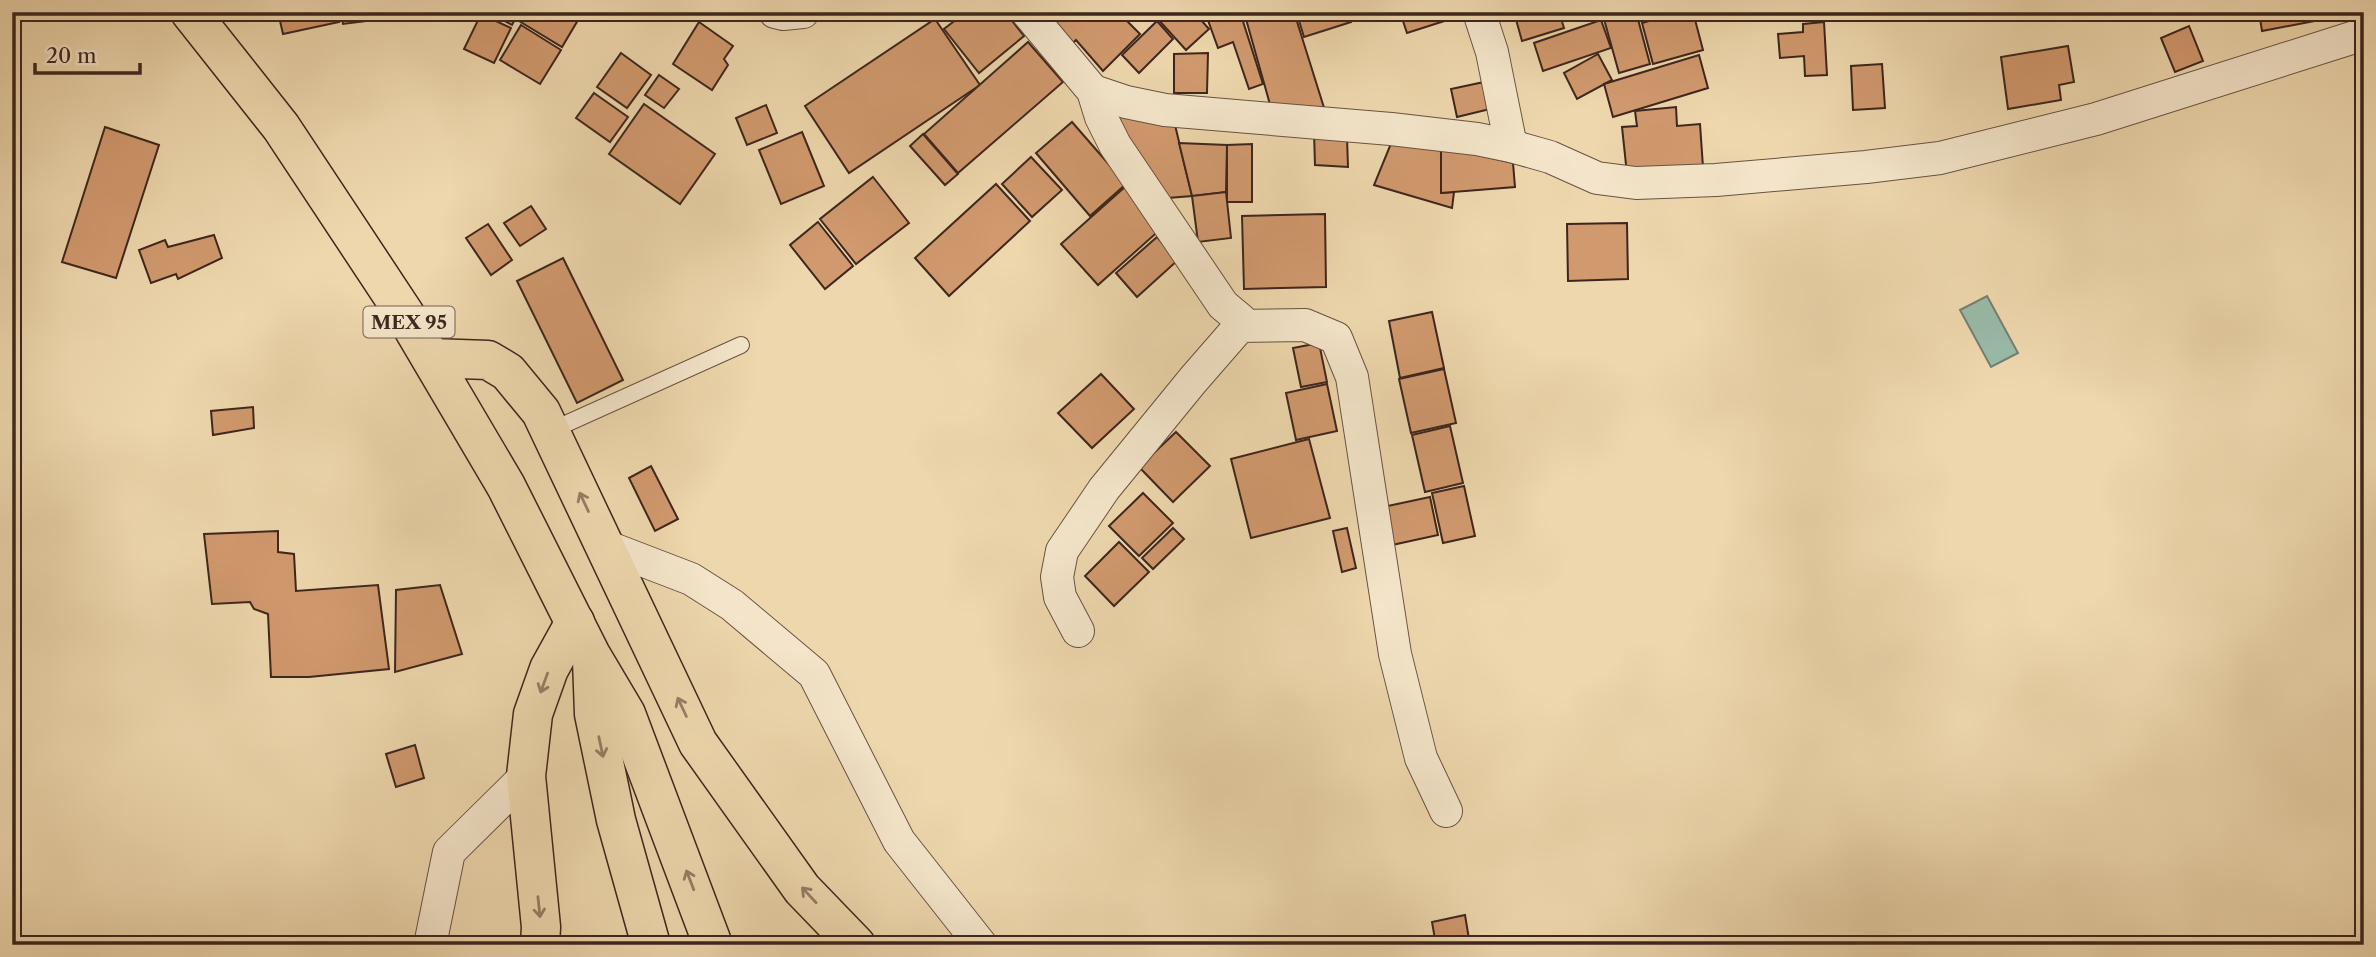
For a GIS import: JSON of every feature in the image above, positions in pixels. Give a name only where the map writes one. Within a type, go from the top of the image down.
[{"type":"main road","name":"MEX 95","points":[[190,12],[281,127],[431,358],[506,486],[583,638],[626,714],[713,945]]},
{"type":"main road","points":[[431,358],[488,360],[508,372],[541,412],[698,743],[802,889],[856,945]]},
{"type":"main road","name":"MEX 95","points":[[583,638],[594,714],[617,820],[652,945]]},
{"type":"main road","points":[[540,945],[541,926],[526,776],[533,713],[549,669],[583,638]]},
{"type":"street","points":[[775,12],[803,12]]},
{"type":"street","points":[[1027,12],[1093,91],[1101,117],[1115,145],[1223,305],[1241,320],[1240,326],[1104,489],[1062,551],[1057,577],[1060,597],[1079,631]]},
{"type":"street","points":[[1479,12],[1492,52],[1511,146]]},
{"type":"street","points":[[1093,91],[1126,102],[1165,110],[1477,139],[1550,157],[1597,178],[1636,183],[1716,180],[1940,158],[2096,119],[2364,34]]},
{"type":"street","points":[[1240,326],[1305,325],[1336,338],[1352,377],[1395,654],[1421,758],[1446,811]]},
{"type":"street","points":[[605,546],[691,579],[732,605],[814,674],[899,841],[981,945]]},
{"type":"street","points":[[430,945],[449,852],[526,776]]},
{"type":"lane","points":[[550,431],[741,345]]},
{"type":"shaded area","points":[[1987,296],[2018,353],[1991,367],[1960,310]]},
{"type":"building","points":[[278,12],[337,12],[339,22],[283,34]]},
{"type":"building","points":[[341,12],[422,12],[423,14],[343,24]]},
{"type":"building","points":[[488,12],[519,12],[512,25]]},
{"type":"building","points":[[524,12],[576,12],[581,15],[562,47],[519,21]]},
{"type":"building","points":[[966,12],[1005,12],[1024,36],[979,73],[944,29]]},
{"type":"building","points":[[1059,12],[1130,12],[1124,18],[1140,34],[1103,71],[1076,40],[1071,45],[1049,21]]},
{"type":"building","points":[[1158,12],[1194,12],[1209,29],[1186,50],[1155,16]]},
{"type":"building","points":[[1205,12],[1240,12],[1263,84],[1249,89],[1233,42],[1218,48]]},
{"type":"building","points":[[1244,12],[1294,12],[1326,114],[1273,115]]},
{"type":"building","points":[[1348,12],[1351,22],[1304,37],[1297,14]]},
{"type":"building","points":[[1400,12],[1462,12],[1463,15],[1407,33]]},
{"type":"building","points":[[1527,12],[1559,12],[1564,28],[1522,41],[1515,16]]},
{"type":"building","points":[[1602,12],[1636,12],[1650,64],[1619,73]]},
{"type":"building","points":[[1680,12],[1693,12],[1703,50],[1653,64],[1642,23]]},
{"type":"building","points":[[2259,12],[2341,12],[2341,16],[2262,31]]},
{"type":"building","points":[[481,14],[511,28],[494,63],[464,49]]},
{"type":"building","points":[[935,19],[980,85],[849,173],[805,106]]},
{"type":"building","points":[[1601,20],[1611,48],[1543,71],[1534,43]]},
{"type":"building","points":[[1157,21],[1173,39],[1139,73],[1122,55]]},
{"type":"building","points":[[699,22],[733,46],[724,59],[728,65],[712,90],[673,64]]},
{"type":"building","points":[[1824,22],[1827,75],[1805,76],[1804,56],[1780,58],[1778,34],[1803,32],[1803,24]]},
{"type":"building","points":[[521,25],[561,50],[540,84],[500,60]]},
{"type":"building","points":[[2189,26],[2203,61],[2175,72],[2161,38]]},
{"type":"building","points":[[1028,42],[1063,82],[958,173],[924,134]]},
{"type":"building","points":[[2068,46],[2074,82],[2059,85],[2061,100],[2008,109],[2001,57]]},
{"type":"building","points":[[621,53],[651,75],[627,108],[597,87]]},
{"type":"building","points":[[1208,53],[1207,93],[1174,93],[1174,54]]},
{"type":"building","points":[[1598,54],[1612,80],[1577,99],[1564,73]]},
{"type":"building","points":[[1699,55],[1708,88],[1613,117],[1604,84]]},
{"type":"building","points":[[1882,64],[1885,108],[1853,110],[1851,66]]},
{"type":"building","points":[[659,75],[679,89],[664,108],[645,95]]},
{"type":"building","points":[[1484,82],[1490,109],[1457,117],[1451,89]]},
{"type":"building","points":[[594,93],[628,117],[610,142],[576,118]]},
{"type":"building","points":[[644,104],[715,154],[680,204],[609,154]]},
{"type":"building","points":[[766,105],[777,133],[747,145],[736,118]]},
{"type":"building","points":[[1676,107],[1677,126],[1700,124],[1703,167],[1627,174],[1622,127],[1637,126],[1635,111]]},
{"type":"building","points":[[1111,115],[1175,125],[1192,196],[1155,199]]},
{"type":"building","points":[[1072,122],[1126,184],[1090,216],[1036,153]]},
{"type":"building","points":[[105,127],[159,145],[116,278],[62,262]]},
{"type":"building","points":[[802,132],[824,186],[781,204],[759,150]]},
{"type":"building","points":[[1314,132],[1347,137],[1348,167],[1315,165]]},
{"type":"building","points":[[923,134],[958,174],[945,185],[910,146]]},
{"type":"building","points":[[1392,141],[1441,146],[1441,193],[1454,192],[1452,208],[1374,185]]},
{"type":"building","points":[[1179,143],[1227,145],[1226,192],[1192,196]]},
{"type":"building","points":[[1252,144],[1252,202],[1227,202],[1227,145]]},
{"type":"building","points":[[1441,146],[1513,163],[1515,187],[1441,193]]},
{"type":"building","points":[[1031,157],[1062,190],[1032,217],[1002,184]]},
{"type":"building","points":[[873,177],[909,223],[856,264],[820,219]]},
{"type":"building","points":[[996,184],[1030,221],[949,296],[915,258]]},
{"type":"building","points":[[1126,186],[1163,227],[1098,285],[1061,244]]},
{"type":"building","points":[[1226,192],[1231,238],[1198,242],[1192,196]]},
{"type":"building","points":[[531,206],[546,229],[520,246],[504,223]]},
{"type":"building","points":[[1325,214],[1326,287],[1244,289],[1242,216]]},
{"type":"building","points":[[818,222],[853,266],[825,289],[790,245]]},
{"type":"building","points":[[1627,223],[1628,279],[1568,281],[1567,224]]},
{"type":"building","points":[[488,224],[512,260],[491,275],[466,238]]},
{"type":"building","points":[[214,235],[222,258],[178,279],[176,274],[151,283],[139,250],[165,240],[168,247]]},
{"type":"building","points":[[1157,237],[1178,260],[1137,297],[1116,273]]},
{"type":"building","points":[[563,258],[623,380],[577,403],[517,281]]},
{"type":"building","points":[[1432,312],[1444,368],[1400,378],[1389,321]]},
{"type":"building","points":[[1319,343],[1327,382],[1301,387],[1293,348]]},
{"type":"building","points":[[1444,369],[1456,423],[1411,433],[1399,379]]},
{"type":"building","points":[[1101,374],[1134,409],[1092,448],[1058,413]]},
{"type":"building","points":[[1327,384],[1337,431],[1296,440],[1286,393]]},
{"type":"building","points":[[253,407],[254,428],[213,435],[211,411]]},
{"type":"building","points":[[1450,426],[1463,483],[1425,492],[1412,435]]},
{"type":"building","points":[[1176,432],[1210,466],[1173,502],[1139,467]]},
{"type":"building","points":[[1309,439],[1330,518],[1251,538],[1231,459]]},
{"type":"building","points":[[651,466],[678,519],[655,531],[629,478]]},
{"type":"building","points":[[1464,486],[1475,536],[1443,543],[1432,493]]},
{"type":"building","points":[[1143,493],[1173,523],[1139,556],[1109,526]]},
{"type":"building","points":[[1430,497],[1438,535],[1392,545],[1383,507]]},
{"type":"building","points":[[1173,528],[1184,539],[1153,569],[1142,558]]},
{"type":"building","points":[[1347,528],[1356,568],[1342,572],[1333,531]]},
{"type":"building","points":[[278,531],[278,552],[294,554],[296,591],[378,585],[389,669],[309,677],[271,677],[268,614],[254,609],[250,602],[212,604],[204,534]]},
{"type":"building","points":[[1119,542],[1149,572],[1114,606],[1085,576]]},
{"type":"building","points":[[440,585],[462,654],[395,672],[396,590]]},
{"type":"building","points":[[415,745],[424,778],[396,787],[386,754]]},
{"type":"building","points":[[1465,915],[1470,945],[1436,945],[1432,922]]}]
